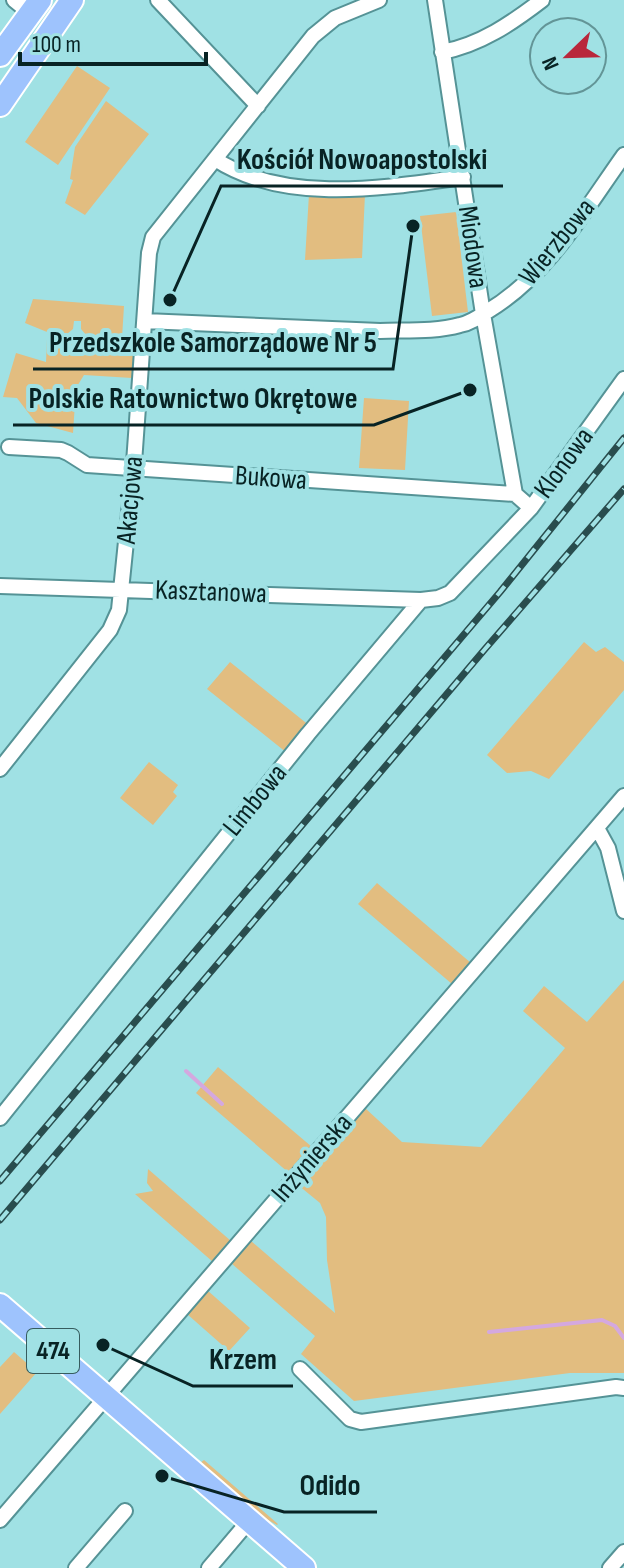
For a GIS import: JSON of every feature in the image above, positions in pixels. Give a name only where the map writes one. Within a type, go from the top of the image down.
[{"type":"main road","points":[[0,105],[72,0]]},
{"type":"main road","points":[[0,55],[28,4]]},
{"type":"main road","name":"474","points":[[0,1305],[304,1568]]},
{"type":"street","points":[[158,0],[258,106]]},
{"type":"street","name":"Akacjowa","points":[[0,769],[110,630],[119,610],[134,468],[149,253],[153,237],[313,36],[335,18],[379,0]]},
{"type":"street","name":"Miodowa","points":[[435,0],[483,314],[515,494]]},
{"type":"street","points":[[442,52],[467,45],[502,29],[542,0]]},
{"type":"street","name":"Wierzbowa","points":[[145,321],[380,331],[461,325],[508,299],[554,253],[624,155]]},
{"type":"street","points":[[215,159],[241,174],[258,179],[315,188],[361,189],[463,177]]},
{"type":"street","name":"Klonowa","points":[[531,508],[624,379]]},
{"type":"street","name":"Bukowa","points":[[9,447],[61,450],[87,465],[515,494]]},
{"type":"street","points":[[515,494],[531,508]]},
{"type":"street","name":"Limbowa","points":[[0,1118],[308,734],[421,600],[450,593],[531,508]]},
{"type":"street","name":"Kasztanowa","points":[[0,586],[421,600]]},
{"type":"street","name":"Inżynierska","points":[[0,1520],[624,796]]},
{"type":"street","points":[[597,828],[608,848],[624,911]]},
{"type":"street","points":[[300,1369],[350,1419],[361,1422],[624,1388]]},
{"type":"street","points":[[76,1568],[125,1511]]},
{"type":"street","points":[[209,1568],[249,1521]]},
{"type":"street","points":[[610,1568],[624,1552]]},
{"type":"shaded area","points":[[77,66],[110,88],[58,165],[25,142]]},
{"type":"shaded area","points":[[106,101],[149,134],[85,215],[65,203],[73,180],[70,179],[75,147]]},
{"type":"shaded area","points":[[309,194],[365,194],[362,258],[305,260]]},
{"type":"shaded area","points":[[456,212],[468,312],[432,316],[420,216]]},
{"type":"shaded area","points":[[33,299],[124,306],[122,338],[86,335],[81,329],[81,321],[74,321],[73,329],[67,334],[47,332],[25,323]]},
{"type":"shaded area","points":[[47,339],[134,350],[132,378],[84,375],[76,388],[73,433],[36,423],[17,398],[3,397],[16,353],[46,362]]},
{"type":"shaded area","points":[[364,398],[409,401],[405,470],[359,468]]},
{"type":"shaded area","points":[[584,642],[596,652],[605,647],[624,662],[624,690],[549,779],[531,771],[507,773],[487,755]]},
{"type":"shaded area","points":[[230,662],[310,726],[287,753],[207,689]]},
{"type":"shaded area","points":[[149,762],[178,785],[173,792],[177,796],[153,825],[120,798]]},
{"type":"shaded area","points":[[377,883],[471,963],[452,984],[358,904]]},
{"type":"shaded area","points":[[624,980],[624,1373],[570,1373],[354,1401],[301,1354],[315,1336],[231,1263],[251,1241],[335,1313],[327,1260],[326,1217],[320,1203],[298,1185],[365,1108],[402,1142],[481,1147],[565,1048],[523,1011],[544,986],[587,1022]]},
{"type":"shaded area","points":[[218,1067],[312,1147],[289,1173],[196,1093]]},
{"type":"shaded area","points":[[148,1169],[231,1241],[213,1262],[135,1194],[153,1191],[147,1183]]},
{"type":"shaded area","points":[[207,1290],[250,1328],[229,1351],[187,1314]]},
{"type":"shaded area","points":[[14,1352],[37,1372],[0,1414],[0,1367]]},
{"type":"shaded area","points":[[204,1460],[278,1524],[261,1516],[200,1463]]},
{"type":"waterway","points":[[186,1071],[222,1104]]},
{"type":"waterway","points":[[489,1332],[602,1320],[615,1326],[624,1338]]},
{"type":"railway","points":[[0,1181],[500,592],[624,438]]},
{"type":"railway","points":[[0,1220],[624,489]]},
{"type":"place","name":"Przedszkole Samorządowe Nr 5","points":[[413,226]]},
{"type":"place","name":"Kościół Nowoapostolski","points":[[170,300]]},
{"type":"place","name":"Polskie Ratownictwo Okrętowe","points":[[470,390]]},
{"type":"place","name":"Krzem","points":[[103,1345]]},
{"type":"place","name":"Odido","points":[[162,1476]]}]
